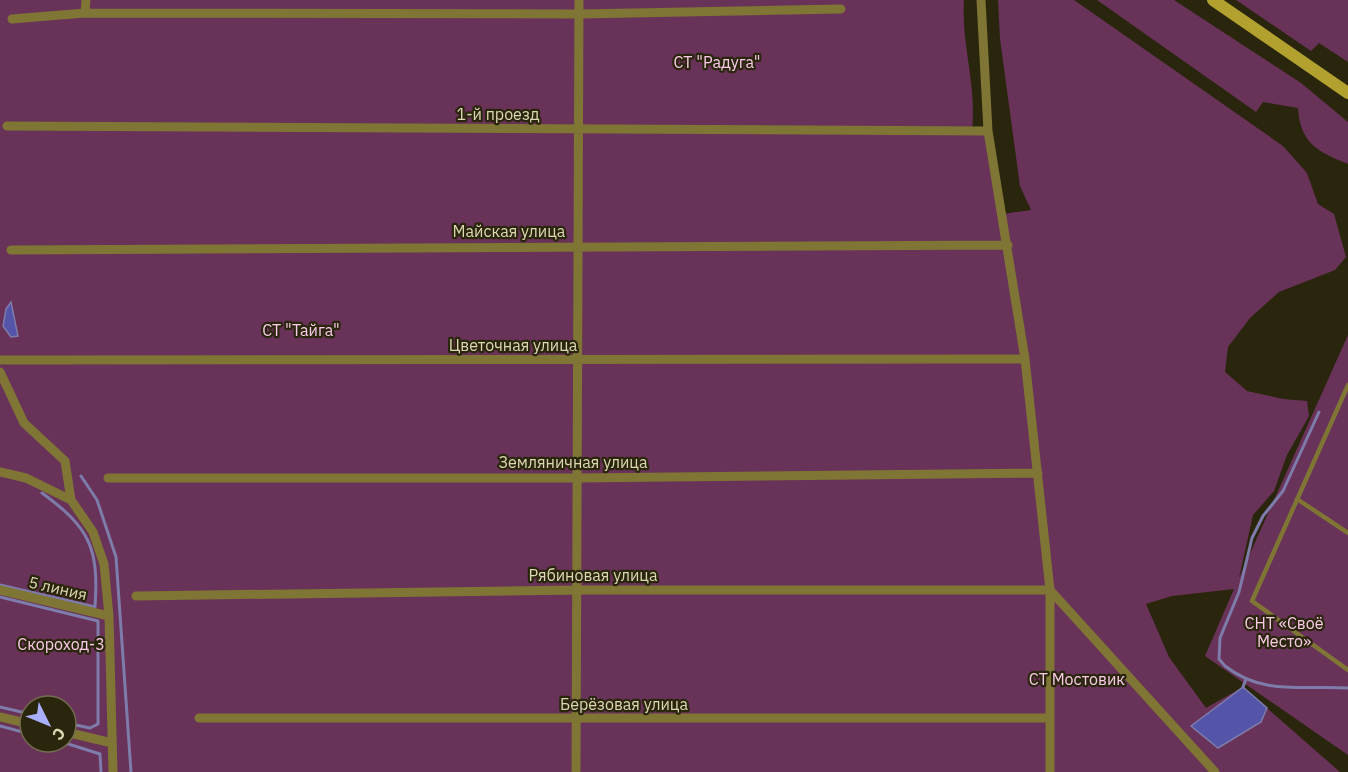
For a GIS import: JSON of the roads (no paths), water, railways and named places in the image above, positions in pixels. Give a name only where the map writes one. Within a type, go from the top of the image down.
[{"type":"main road","points":[[1214,0],[1348,93]]},
{"type":"street","points":[[85,13],[86,0]]},
{"type":"street","points":[[576,772],[579,0]]},
{"type":"street","points":[[981,0],[988,131],[1025,359],[1050,590],[1050,772]]},
{"type":"street","points":[[12,19],[85,13],[579,14],[841,9]]},
{"type":"street","name":"1-й проезд","points":[[7,126],[988,131]]},
{"type":"street","name":"Майская улица","points":[[10,250],[578,245],[1008,245]]},
{"type":"street","name":"Цветочная улица","points":[[0,360],[1025,359]]},
{"type":"street","points":[[0,372],[24,423],[65,461],[71,500],[93,532],[104,564],[109,616],[113,772]]},
{"type":"street","points":[[0,472],[26,478],[71,500]]},
{"type":"street","name":"Земляничная улица","points":[[108,478],[577,478],[1038,472]]},
{"type":"street","name":"5 линия","points":[[0,590],[109,616]]},
{"type":"street","name":"Рябиновая улица","points":[[136,596],[577,590],[1050,590]]},
{"type":"street","points":[[1050,590],[1215,772]]},
{"type":"street","points":[[0,717],[18,721]]},
{"type":"street","name":"Берёзовая улица","points":[[199,718],[1050,718]]},
{"type":"street","points":[[78,735],[112,743]]},
{"type":"lane","points":[[1348,385],[1252,601],[1348,670]]},
{"type":"lane","points":[[1342,397],[1348,400]]},
{"type":"lane","points":[[1297,499],[1348,533]]},
{"type":"waterway","points":[[1319,412],[1283,491],[1263,516],[1252,538],[1239,592],[1220,638],[1219,659],[1225,666],[1254,682],[1284,687],[1348,688]]},
{"type":"waterway","points":[[81,476],[97,500],[116,557],[131,772]]},
{"type":"waterway","points":[[0,585],[95,607],[95,569],[88,541],[71,517],[42,493]]},
{"type":"waterway","points":[[0,597],[98,621],[98,724],[90,728],[78,726]]},
{"type":"waterway","points":[[1243,687],[1246,679]]},
{"type":"waterway","points":[[0,707],[18,711]]},
{"type":"waterway","points":[[0,726],[18,731]]},
{"type":"waterway","points":[[78,747],[100,754],[101,772]]},
{"type":"park label","name":"СТ \"Радуга\"","points":[[717,62]]},
{"type":"park label","name":"СТ \"Тайга\"","points":[[301,330]]},
{"type":"park label","name":"СНТ «Своё Место»","points":[[1284,632]]},
{"type":"park label","name":"Скороход-3","points":[[61,644]]},
{"type":"park label","name":"СТ Мостовик","points":[[1077,679]]}]
